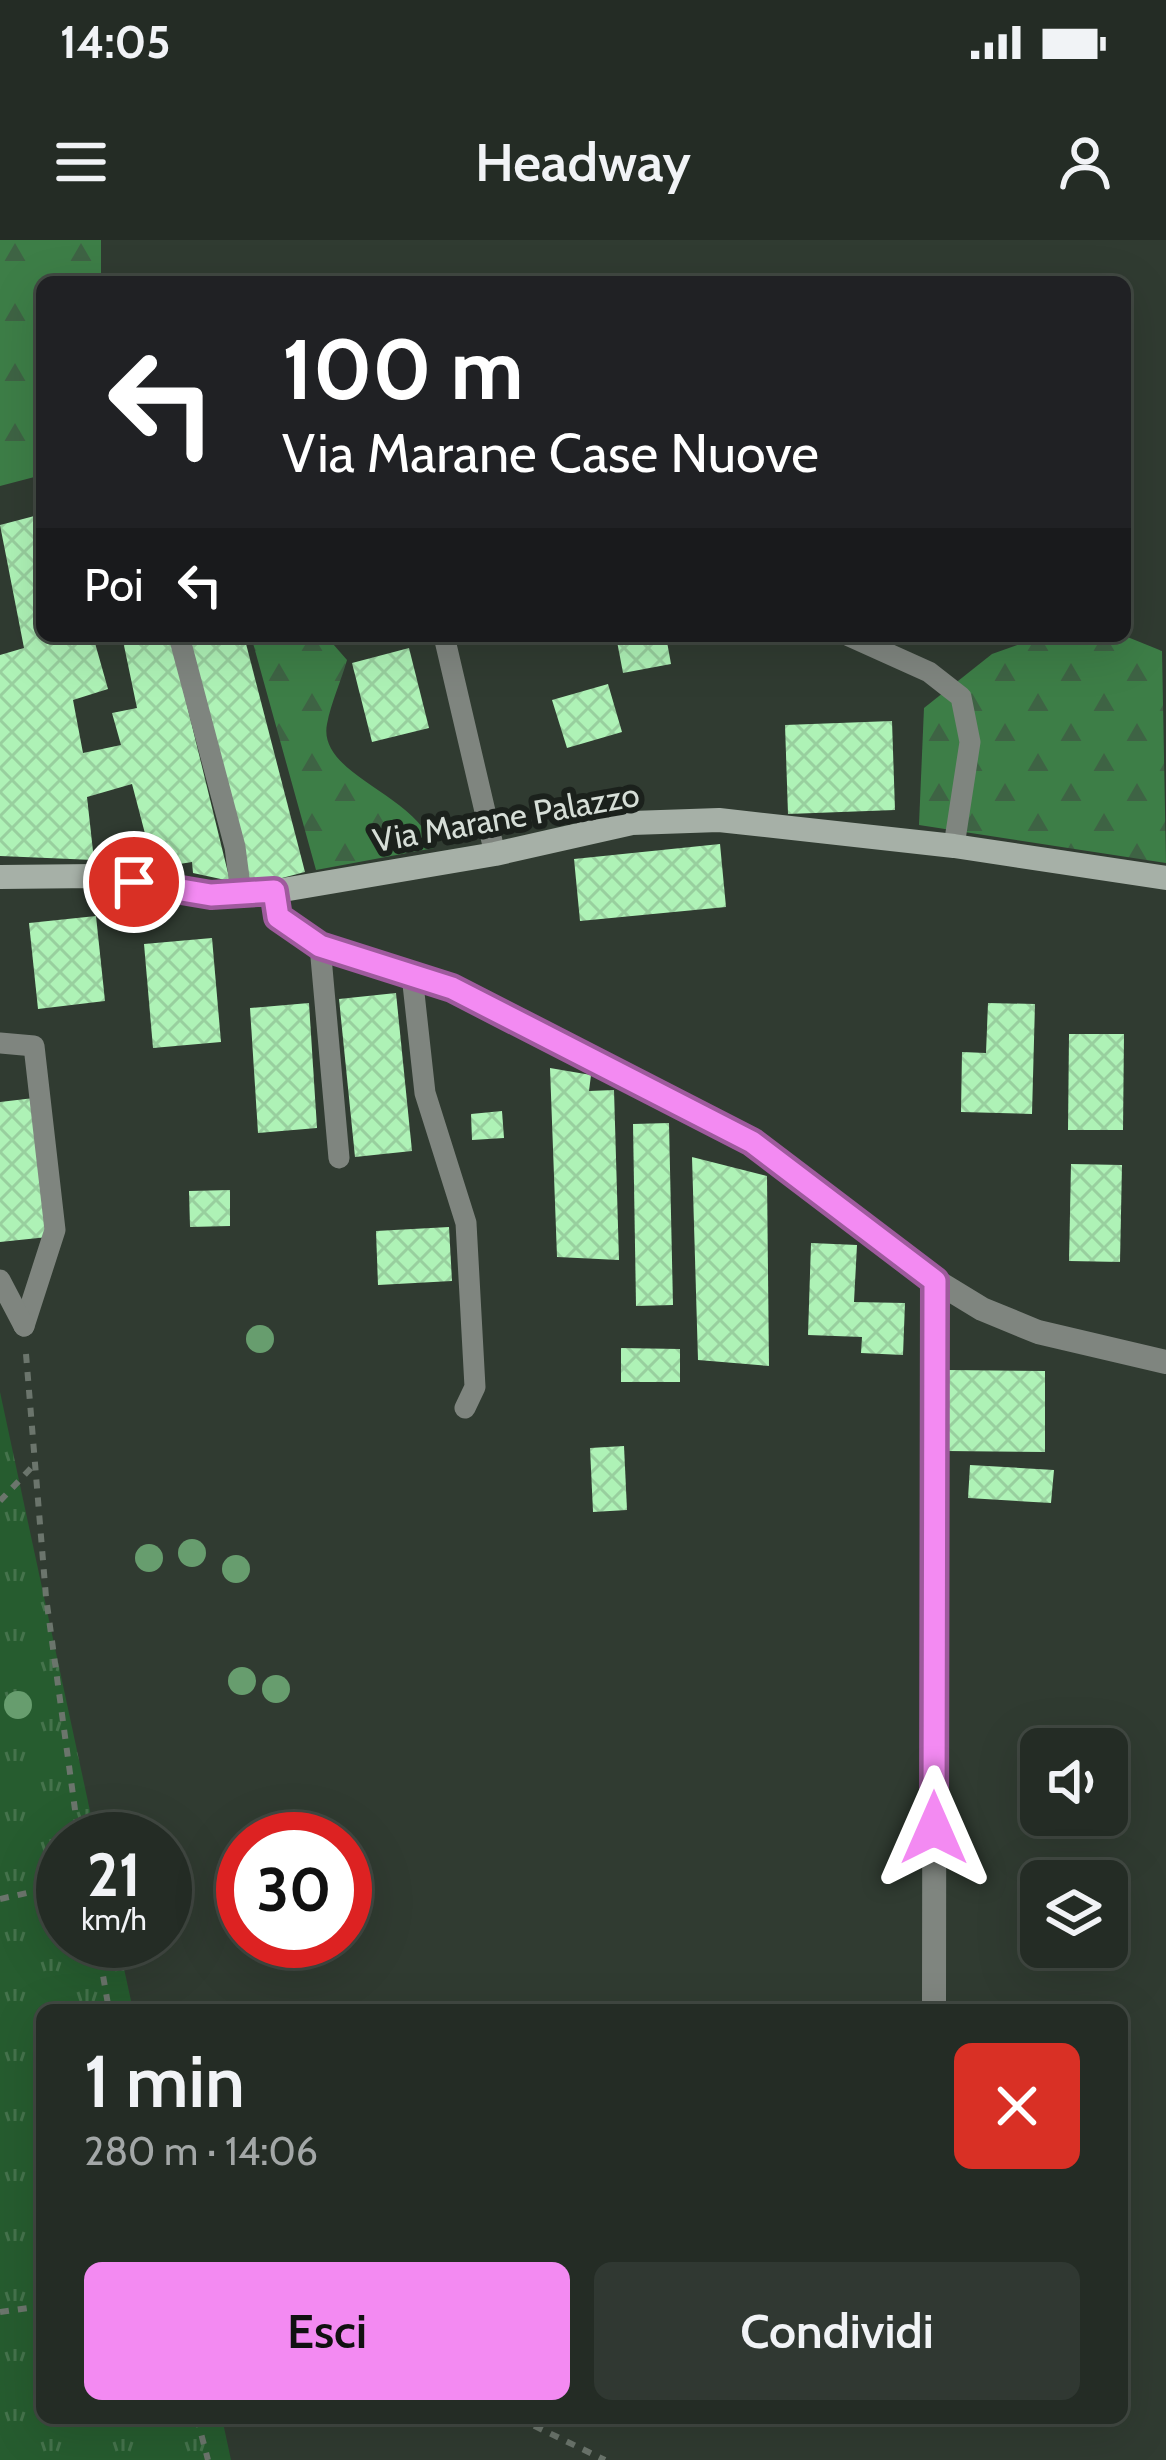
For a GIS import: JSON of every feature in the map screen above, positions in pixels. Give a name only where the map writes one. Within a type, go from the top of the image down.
[{"type":"main road","name":"Via Marane Palazzo","points":[[0,877],[96,875],[211,895],[274,891],[496,854],[632,824],[719,820],[954,846],[1166,878]]},
{"type":"street","points":[[274,891],[278,917],[320,946],[452,988],[752,1142],[935,1281],[1038,1332],[1166,1362]]},
{"type":"street","points":[[934,2004],[935,1281]]},
{"type":"lane","points":[[181,642],[235,847],[241,893]]},
{"type":"lane","points":[[445,642],[496,854]]},
{"type":"lane","points":[[862,642],[928,672],[961,697],[970,742],[954,846]]},
{"type":"lane","points":[[320,946],[339,1158]]},
{"type":"lane","points":[[412,975],[425,1093],[466,1223],[475,1388],[465,1408]]},
{"type":"lane","points":[[0,1043],[34,1046],[55,1230],[24,1326]]},
{"type":"lane","points":[[0,1280],[24,1326]]},
{"type":"path","points":[[24,1326],[32,1467],[77,1812]]},
{"type":"path","points":[[0,1501],[32,1467]]},
{"type":"path","points":[[0,1899],[36,1891]]},
{"type":"path","points":[[102,1968],[109,2004]]},
{"type":"path","points":[[0,2312],[36,2307]]},
{"type":"path","points":[[199,2424],[208,2460]]},
{"type":"path","points":[[530,2424],[605,2460]]},
{"type":"green space","points":[[0,240],[101,240],[101,276],[36,276],[36,477],[0,486]]},
{"type":"green space","points":[[1131,638],[1162,651],[1166,863],[919,825],[924,708],[992,654],[1025,642]]},
{"type":"green space","points":[[253,642],[331,642],[347,660],[327,724],[328,742],[352,771],[424,829],[434,848],[316,870]]},
{"type":"green space","points":[[0,1392],[90,1812],[36,1812],[36,1968],[124,1968],[132,2004],[36,2004],[36,2424],[223,2424],[231,2460],[0,2460]]},
{"type":"building","points":[[36,516],[36,642],[95,642],[108,689],[73,700],[83,753],[121,745],[112,713],[137,708],[123,642],[171,642],[230,881],[193,873],[192,862],[154,868],[132,784],[87,797],[94,860],[0,856],[0,655],[24,648],[0,525]]},
{"type":"building","points":[[188,642],[246,642],[305,872],[251,886]]},
{"type":"building","points":[[617,642],[667,642],[671,664],[623,673]]},
{"type":"building","points":[[409,648],[429,728],[372,742],[352,663]]},
{"type":"building","points":[[608,684],[622,732],[567,748],[552,700]]},
{"type":"building","points":[[892,721],[895,810],[788,814],[785,725]]},
{"type":"building","points":[[720,844],[726,907],[580,921],[574,859]]},
{"type":"building","points":[[96,916],[105,1001],[38,1009],[29,923]]},
{"type":"building","points":[[212,938],[221,1042],[153,1048],[144,944]]},
{"type":"building","points":[[396,993],[412,1151],[355,1157],[339,999]]},
{"type":"building","points":[[309,1003],[317,1128],[258,1133],[250,1008]]},
{"type":"building","points":[[988,1003],[1035,1004],[1032,1114],[961,1112],[962,1052],[986,1053]]},
{"type":"building","points":[[1069,1034],[1124,1034],[1123,1130],[1068,1130]]},
{"type":"building","points":[[550,1068],[591,1075],[589,1091],[614,1090],[619,1260],[557,1257]]},
{"type":"building","points":[[34,1098],[48,1237],[0,1242],[0,1102]]},
{"type":"building","points":[[502,1111],[504,1138],[472,1140],[471,1114]]},
{"type":"building","points":[[669,1123],[673,1305],[636,1306],[633,1124]]},
{"type":"building","points":[[692,1157],[767,1176],[769,1366],[698,1360]]},
{"type":"building","points":[[1071,1164],[1122,1165],[1120,1262],[1069,1261]]},
{"type":"building","points":[[230,1190],[230,1226],[190,1227],[189,1191]]},
{"type":"building","points":[[449,1227],[452,1281],[378,1285],[376,1231]]},
{"type":"building","points":[[811,1243],[857,1245],[854,1302],[905,1303],[903,1355],[861,1353],[862,1337],[808,1335]]},
{"type":"building","points":[[621,1348],[680,1349],[680,1382],[621,1382]]},
{"type":"building","points":[[947,1370],[1045,1371],[1045,1452],[946,1451]]},
{"type":"building","points":[[624,1446],[627,1510],[593,1512],[590,1448]]},
{"type":"building","points":[[970,1465],[1054,1470],[1051,1503],[968,1498]]},
{"type":"route","points":[[134,882],[211,895],[274,891],[278,917],[320,946],[452,988],[752,1142],[935,1281],[934,1828]]}]
